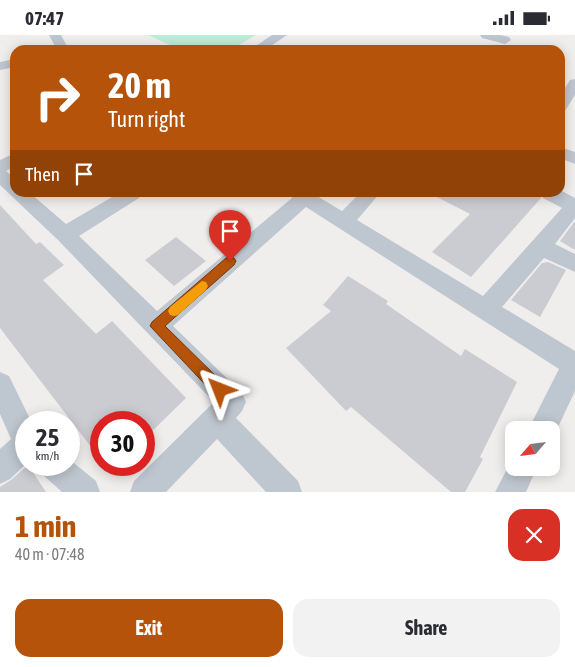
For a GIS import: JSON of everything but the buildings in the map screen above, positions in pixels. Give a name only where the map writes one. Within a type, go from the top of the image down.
[{"type":"street","points":[[264,45],[281,35]]},
{"type":"street","points":[[486,35],[505,41]]},
{"type":"street","points":[[565,100],[575,83]]},
{"type":"street","points":[[0,175],[10,184]]},
{"type":"street","points":[[23,197],[65,235],[233,402],[145,492]]},
{"type":"street","points":[[65,235],[126,197]]},
{"type":"street","points":[[156,326],[299,197]]},
{"type":"street","points":[[304,197],[575,364],[546,421]]},
{"type":"street","points":[[344,221],[367,197]]},
{"type":"street","points":[[486,309],[541,247],[574,206],[557,197]]},
{"type":"street","points":[[541,247],[575,263]]},
{"type":"street","points":[[0,385],[15,417]]},
{"type":"street","points":[[217,419],[288,492]]},
{"type":"street","points":[[0,469],[15,455]]},
{"type":"street","points":[[66,476],[85,492]]},
{"type":"street","points":[[510,492],[518,476]]},
{"type":"green space","points":[[148,35],[256,35],[239,45],[170,45]]},
{"type":"slow traffic","points":[[174,311],[202,286]]},
{"type":"route","points":[[220,390],[156,326],[230,261]]}]
